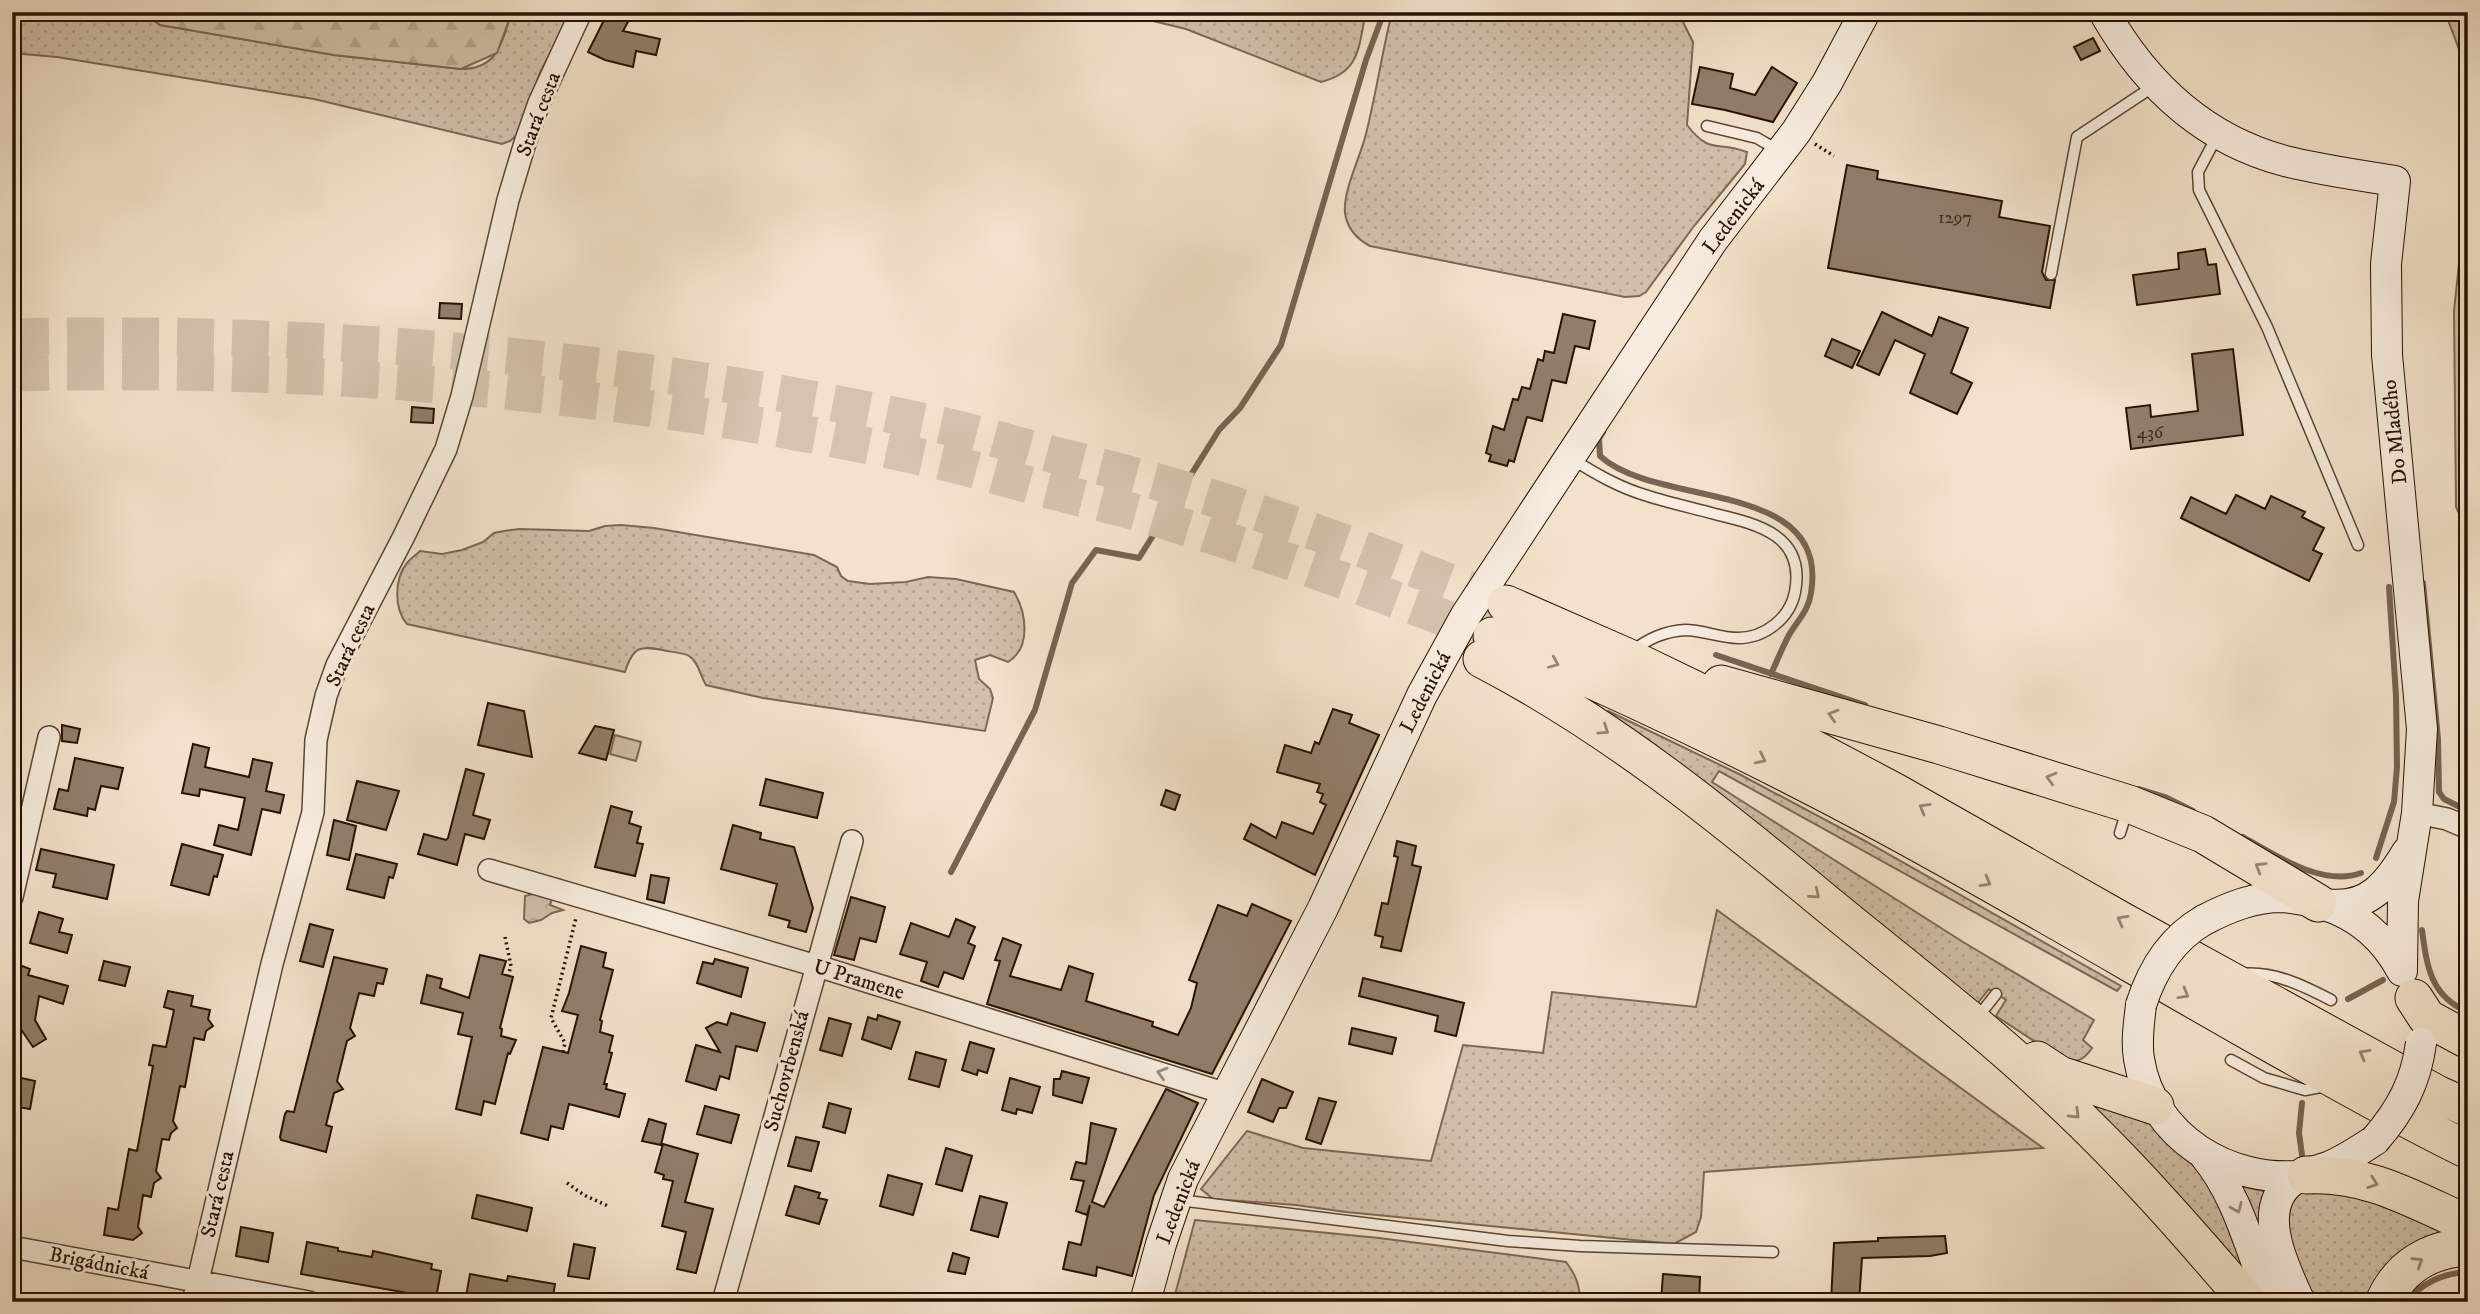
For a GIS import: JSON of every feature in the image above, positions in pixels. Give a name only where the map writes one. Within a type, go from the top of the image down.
[{"type":"highway","points":[[1493,633],[1627,657],[1939,745],[2125,818],[2203,834],[2318,903]]},
{"type":"highway","points":[[1493,633],[1549,695],[1616,738],[1974,1006],[2060,1075],[2155,1107]]},
{"type":"highway","points":[[1493,633],[1790,774],[1884,824],[2340,1083],[2468,1150]]},
{"type":"highway","points":[[1627,657],[1895,792],[2223,976],[2437,1094],[2468,1108]]},
{"type":"highway","points":[[2408,983],[2427,1018],[2468,1040]]},
{"type":"highway","points":[[1974,1006],[2056,1095],[2136,1174],[2248,1302]]},
{"type":"highway","points":[[2306,1175],[2341,1175],[2375,1183],[2468,1224]]},
{"type":"highway","points":[[2384,1302],[2396,1281],[2417,1261],[2444,1250],[2468,1247]]},
{"type":"main road","name":"Ledenická","points":[[1145,1302],[1161,1244],[1184,1179],[1323,908],[1422,695],[1466,615],[1713,240],[1789,142],[1827,83],[1865,12]]},
{"type":"main road","name":"Do Mladého","points":[[2104,12],[2131,55],[2156,85],[2180,107],[2218,133],[2250,149],[2283,160],[2395,181],[2386,264],[2387,355],[2419,682],[2421,768],[2403,901],[2408,983]]},
{"type":"main road","points":[[2272,1302],[2254,1261],[2236,1205],[2223,1181],[2200,1151],[2155,1107],[2147,1091],[2138,1058],[2141,1005],[2147,987],[2166,953],[2179,938],[2204,920],[2228,907],[2263,899],[2282,897],[2318,903],[2353,902],[2376,892],[2393,876],[2412,842]]},
{"type":"main road","points":[[2300,1302],[2274,1232],[2274,1216],[2283,1190],[2292,1182],[2345,1159],[2375,1140],[2393,1120],[2412,1086],[2421,1043],[2421,1027],[2408,983],[2392,953],[2367,927],[2344,912],[2318,903]]},
{"type":"main road","points":[[2200,1151],[2243,1172],[2274,1177],[2306,1175]]},
{"type":"street","name":"Stará cesta","points":[[195,1292],[272,964],[313,812],[316,740],[327,695],[337,664],[446,449],[462,396],[508,200],[525,142],[539,103],[581,12]]},
{"type":"street","points":[[12,897],[48,737]]},
{"type":"street","points":[[2417,813],[2447,819],[2468,828]]},
{"type":"street","name":"Suchovrbenská","points":[[723,1302],[852,841]]},
{"type":"street","name":"U Pramene","points":[[489,870],[816,966],[1227,1094]]},
{"type":"street","name":"Brigádnická","points":[[12,1247],[195,1292],[309,1302]]},
{"type":"lane","points":[[2051,274],[2077,136],[2156,85]]},
{"type":"lane","points":[[1707,126],[1757,138],[1789,142]]},
{"type":"lane","points":[[2218,133],[2198,172],[2199,190],[2267,327],[2358,545]]},
{"type":"lane","points":[[1569,458],[1630,490],[1766,528],[1784,544],[1795,565],[1793,600],[1780,620],[1762,633],[1739,638],[1697,631],[1672,632],[1647,641],[1627,657]]},
{"type":"lane","points":[[2223,976],[2259,972],[2302,984],[2331,1000]]},
{"type":"lane","points":[[2231,1060],[2264,1078],[2305,1090],[2340,1083]]},
{"type":"lane","points":[[1176,1200],[1508,1241],[1773,1252]]},
{"type":"path","points":[[563,1052],[565,1043],[551,1018],[576,918]]},
{"type":"path","points":[[505,937],[511,966],[508,976]]},
{"type":"path","points":[[567,1183],[584,1195],[608,1206]]},
{"type":"green space","points":[[12,12],[143,12],[160,25],[334,55],[461,69],[474,68],[491,59],[497,52],[512,12],[571,12],[540,73],[516,136],[502,144],[314,99],[57,57],[12,53]]},
{"type":"green space","points":[[143,12],[512,12],[497,53],[461,69],[334,55],[160,25]]},
{"type":"green space","points":[[1116,12],[1366,12],[1359,47],[1351,65],[1334,78],[1321,82],[1186,29]]},
{"type":"green space","points":[[1392,12],[1678,12],[1693,42],[1687,125],[1708,144],[1747,152],[1745,164],[1694,226],[1646,292],[1639,296],[1625,297],[1370,246],[1350,228],[1345,204],[1366,134]]},
{"type":"green space","points":[[2445,12],[2468,12],[2468,74],[2465,65]]},
{"type":"green space","points":[[2468,178],[2468,533],[2456,507],[2454,311]]},
{"type":"green space","points":[[621,525],[654,528],[814,555],[837,567],[841,576],[848,581],[870,584],[906,582],[928,577],[956,579],[1014,592],[1022,609],[1024,639],[1016,656],[1008,662],[990,655],[975,660],[979,679],[990,689],[993,698],[985,731],[763,698],[706,685],[692,658],[681,653],[644,648],[631,657],[625,672],[407,624],[403,618],[397,594],[400,577],[407,563],[420,551],[442,554],[462,550],[483,542],[494,533],[519,529],[589,531]]},
{"type":"green space","points":[[1608,711],[1741,775],[1865,841],[2121,986],[2117,991],[1719,771],[1712,782],[1963,942],[2094,1020],[2083,1040],[2092,1048],[2080,1060],[2063,1060],[1996,1016],[2006,1000],[1989,989],[1977,1004],[1604,718]]},
{"type":"green space","points":[[615,735],[641,742],[636,761],[610,754]]},
{"type":"green space","points":[[536,893],[552,899],[550,905],[563,910],[529,923],[524,919],[525,896]]},
{"type":"green space","points":[[1717,910],[2043,1148],[1704,1172],[1701,1217],[1696,1232],[1674,1244],[1213,1199],[1201,1189],[1247,1131],[1303,1148],[1431,1161],[1463,1045],[1543,1053],[1552,992],[1696,1007]]},
{"type":"green space","points":[[2072,1091],[2147,1119],[2165,1141],[2201,1172],[2215,1189],[2252,1279]]},
{"type":"green space","points":[[2235,1185],[2273,1193],[2280,1275]]},
{"type":"green space","points":[[2331,1187],[2453,1225],[2367,1302],[2318,1302],[2313,1294],[2305,1298],[2284,1211],[2299,1193]]},
{"type":"green space","points":[[1195,1220],[1379,1238],[1566,1262],[1577,1281],[1580,1302],[1173,1302]]},
{"type":"building","points":[[606,16],[629,20],[623,31],[660,39],[656,55],[636,51],[633,67],[605,60],[588,52]]},
{"type":"building","points":[[2093,38],[2100,51],[2081,60],[2074,47]]},
{"type":"building","points":[[1700,67],[1733,74],[1730,88],[1755,95],[1772,67],[1797,83],[1773,122],[1692,104]]},
{"type":"building","points":[[1847,165],[1878,171],[1877,179],[2002,201],[1999,217],[2050,226],[2042,272],[2046,280],[2055,280],[2050,308],[1828,268]]},
{"type":"building","points":[[2205,249],[2208,265],[2216,264],[2220,294],[2137,305],[2133,275],[2179,269],[2178,253]]},
{"type":"building","points":[[440,303],[462,304],[461,319],[439,318]]},
{"type":"building","points":[[1882,312],[1932,336],[1939,317],[1968,328],[1951,373],[1972,383],[1957,414],[1910,393],[1925,354],[1895,340],[1879,375],[1857,365]]},
{"type":"building","points":[[1563,314],[1595,321],[1589,349],[1575,346],[1566,383],[1552,380],[1542,421],[1527,417],[1514,462],[1509,460],[1507,466],[1489,461],[1491,455],[1486,453],[1493,426],[1504,430],[1513,399],[1518,400],[1522,387],[1530,389],[1538,359],[1543,361],[1545,351],[1554,353]]},
{"type":"building","points":[[1832,339],[1860,351],[1852,368],[1825,356]]},
{"type":"building","points":[[2233,349],[2243,435],[2131,449],[2126,408],[2150,405],[2151,417],[2198,411],[2192,354]]},
{"type":"building","points":[[412,407],[434,409],[433,423],[411,422]]},
{"type":"building","points":[[2236,495],[2265,509],[2271,496],[2305,512],[2302,517],[2324,528],[2313,550],[2322,554],[2309,581],[2181,518],[2191,497],[2226,514]]},
{"type":"building","points":[[488,703],[524,711],[532,757],[478,745]]},
{"type":"building","points":[[1333,709],[1352,715],[1349,723],[1379,735],[1315,875],[1244,839],[1251,824],[1276,838],[1282,822],[1313,834],[1326,805],[1320,802],[1323,794],[1317,792],[1320,784],[1277,772],[1285,745],[1311,753],[1315,742],[1319,744]]},
{"type":"building","points":[[62,725],[80,729],[77,743],[62,741]]},
{"type":"building","points":[[595,726],[614,730],[606,760],[579,753]]},
{"type":"building","points":[[193,744],[209,748],[205,767],[249,777],[253,759],[272,763],[266,791],[284,795],[280,813],[262,809],[251,855],[214,845],[219,825],[238,830],[245,798],[200,789],[199,796],[182,793]]},
{"type":"building","points":[[75,758],[123,768],[118,789],[101,786],[95,810],[88,808],[87,816],[54,809],[59,789],[68,791]]},
{"type":"building","points":[[466,769],[484,774],[473,815],[490,820],[484,839],[465,834],[457,865],[418,854],[424,834],[446,840],[448,838]]},
{"type":"building","points":[[766,779],[823,793],[817,818],[760,805]]},
{"type":"building","points":[[357,781],[399,791],[386,830],[347,820]]},
{"type":"building","points":[[1166,790],[1180,795],[1175,810],[1161,805]]},
{"type":"building","points":[[611,806],[632,812],[629,823],[641,827],[637,843],[643,844],[635,876],[595,867]]},
{"type":"building","points":[[334,820],[356,826],[349,860],[327,855]]},
{"type":"building","points":[[733,825],[761,833],[760,839],[794,847],[813,908],[806,932],[788,927],[790,921],[769,915],[777,884],[721,869]]},
{"type":"building","points":[[1397,841],[1416,846],[1412,865],[1421,867],[1401,951],[1381,947],[1383,937],[1375,935],[1382,903],[1388,904],[1398,857],[1394,856]]},
{"type":"building","points":[[182,844],[223,855],[209,895],[171,885]]},
{"type":"building","points":[[41,849],[114,865],[107,899],[53,887],[56,874],[36,870]]},
{"type":"building","points":[[356,854],[397,864],[393,878],[389,877],[384,898],[347,889]]},
{"type":"building","points":[[651,875],[669,878],[664,903],[647,899]]},
{"type":"building","points":[[851,897],[885,907],[876,942],[860,938],[854,960],[834,955]]},
{"type":"building","points":[[1252,904],[1291,921],[1212,1074],[987,1004],[1000,961],[995,960],[1003,938],[1021,945],[1010,976],[1061,990],[1069,966],[1093,974],[1086,1001],[1153,1022],[1152,1026],[1178,1035],[1191,1008],[1197,983],[1189,980],[1218,905],[1247,916]]},
{"type":"building","points":[[39,912],[63,919],[59,932],[72,935],[67,953],[30,943]]},
{"type":"building","points":[[956,919],[975,927],[968,943],[975,946],[963,979],[944,972],[938,987],[921,981],[927,962],[900,954],[911,923],[949,937]]},
{"type":"building","points":[[310,924],[333,930],[323,967],[300,961]]},
{"type":"building","points":[[581,946],[606,953],[603,967],[613,970],[600,1020],[600,1032],[613,1036],[609,1052],[612,1053],[604,1084],[607,1084],[606,1089],[625,1094],[619,1117],[569,1104],[563,1129],[551,1126],[548,1140],[521,1133],[543,1047],[568,1053],[578,1015],[562,1011]]},
{"type":"building","points":[[480,955],[506,961],[502,974],[513,977],[500,1028],[501,1036],[516,1040],[510,1054],[508,1053],[495,1104],[484,1101],[481,1115],[456,1109],[472,1037],[458,1034],[463,1013],[421,1003],[427,975],[442,979],[440,988],[469,998]]},
{"type":"building","points":[[334,957],[387,969],[383,984],[377,983],[374,996],[359,993],[350,1028],[355,1036],[347,1041],[337,1081],[343,1089],[334,1093],[326,1125],[332,1127],[326,1152],[281,1140],[280,1137],[285,1114],[287,1111],[294,1112]]},
{"type":"building","points":[[715,959],[748,968],[741,997],[697,983],[703,962],[713,964]]},
{"type":"building","points":[[104,961],[130,967],[125,986],[99,980]]},
{"type":"building","points":[[12,962],[30,969],[28,975],[68,986],[63,1004],[39,996],[35,1020],[46,1039],[33,1047],[18,1025],[17,1001],[21,989],[12,1010]]},
{"type":"building","points":[[1363,978],[1464,1003],[1456,1036],[1435,1031],[1438,1016],[1359,996]]},
{"type":"building","points":[[168,991],[193,996],[191,1006],[210,1010],[208,1019],[213,1026],[206,1031],[204,1040],[194,1038],[185,1087],[180,1086],[173,1121],[177,1128],[171,1133],[169,1140],[162,1139],[156,1171],[161,1178],[154,1183],[151,1197],[143,1195],[138,1227],[142,1233],[133,1240],[104,1235],[108,1208],[118,1210],[129,1149],[137,1151],[153,1066],[149,1065],[153,1045],[166,1047],[174,1010],[164,1007]]},
{"type":"building","points":[[731,1013],[765,1023],[757,1051],[736,1046],[729,1079],[720,1076],[716,1090],[686,1081],[696,1045],[720,1052],[706,1028],[717,1022],[727,1025]]},
{"type":"building","points":[[878,1015],[900,1022],[891,1049],[862,1039],[868,1017],[877,1020]]},
{"type":"building","points":[[829,1018],[851,1024],[842,1056],[820,1050]]},
{"type":"building","points":[[1352,1028],[1396,1038],[1392,1054],[1349,1044]]},
{"type":"building","points":[[970,1042],[994,1049],[987,1073],[978,1070],[977,1075],[962,1070]]},
{"type":"building","points":[[916,1052],[946,1060],[939,1087],[909,1079]]},
{"type":"building","points":[[1062,1071],[1089,1078],[1082,1103],[1053,1095],[1054,1079],[1060,1079]]},
{"type":"building","points":[[12,1076],[35,1081],[30,1109],[12,1106]]},
{"type":"building","points":[[1010,1078],[1040,1087],[1032,1113],[1017,1109],[1016,1114],[1002,1110]]},
{"type":"building","points":[[1262,1079],[1293,1092],[1286,1108],[1279,1108],[1273,1122],[1248,1112]]},
{"type":"building","points":[[1166,1089],[1198,1103],[1154,1195],[1132,1276],[1097,1267],[1096,1276],[1063,1269],[1069,1242],[1081,1245],[1090,1205],[1087,1215],[1076,1211],[1084,1181],[1071,1179],[1076,1162],[1086,1164],[1091,1123],[1116,1129],[1092,1202],[1104,1207]]},
{"type":"building","points":[[1319,1098],[1336,1102],[1321,1144],[1306,1139]]},
{"type":"building","points":[[829,1103],[851,1109],[845,1133],[823,1127]]},
{"type":"building","points":[[705,1106],[739,1115],[731,1143],[697,1134]]},
{"type":"building","points":[[649,1119],[666,1124],[661,1145],[642,1141]]},
{"type":"building","points":[[796,1137],[819,1142],[811,1171],[788,1166]]},
{"type":"building","points":[[663,1144],[698,1154],[685,1202],[713,1209],[696,1273],[677,1269],[686,1232],[662,1226],[673,1181],[663,1179],[664,1175],[655,1172]]},
{"type":"building","points":[[946,1148],[972,1156],[962,1191],[936,1184]]},
{"type":"building","points":[[888,1175],[922,1184],[913,1215],[880,1206]]},
{"type":"building","points":[[795,1186],[820,1193],[818,1198],[827,1200],[819,1224],[786,1215]]},
{"type":"building","points":[[477,1195],[532,1208],[527,1231],[472,1218]]},
{"type":"building","points":[[980,1196],[1007,1203],[998,1237],[971,1230]]},
{"type":"building","points":[[241,1227],[273,1233],[268,1262],[236,1256]]},
{"type":"building","points":[[1945,1236],[1947,1253],[1862,1258],[1859,1302],[1831,1302],[1834,1243],[1878,1241],[1878,1238]]},
{"type":"building","points":[[307,1242],[372,1257],[373,1251],[432,1264],[431,1269],[441,1271],[436,1298],[301,1274]]},
{"type":"building","points":[[574,1244],[595,1248],[589,1279],[568,1276]]},
{"type":"building","points":[[953,1253],[969,1258],[965,1274],[948,1271]]},
{"type":"building","points":[[470,1274],[507,1281],[508,1276],[555,1284],[552,1302],[465,1302]]},
{"type":"building","points":[[1663,1274],[1700,1277],[1699,1302],[1661,1302]]},
{"type":"waterway","points":[[951,872],[1035,710],[1072,583],[1096,550],[1139,558],[1219,430],[1240,408],[1281,345],[1366,60],[1384,12]]},
{"type":"waterway","points":[[1603,432],[1599,438],[1600,456],[1626,472],[1660,484],[1734,501],[1768,513],[1794,531],[1810,556],[1811,593],[1805,610],[1789,635],[1771,674]]},
{"type":"waterway","points":[[2423,583],[2438,739],[2439,792],[2444,799],[2468,811]]},
{"type":"waterway","points":[[2376,858],[2394,802],[2397,767],[2396,696],[2389,587]]},
{"type":"waterway","points":[[1716,655],[1865,705]]},
{"type":"waterway","points":[[2139,789],[2165,797],[2193,811]]},
{"type":"waterway","points":[[2243,837],[2316,873],[2331,876],[2361,873]]},
{"type":"waterway","points":[[2422,930],[2429,968],[2438,989],[2445,998],[2468,1012]]},
{"type":"waterway","points":[[2348,999],[2383,980]]},
{"type":"waterway","points":[[2302,1103],[2299,1133],[2302,1155]]},
{"type":"waterway","points":[[2406,1302],[2419,1289],[2434,1280],[2450,1274],[2468,1272]]},
{"type":"tunnel","points":[[12,337],[244,338],[476,353],[592,365],[821,401],[963,430],[1208,497],[1337,540],[1506,604]]},
{"type":"tunnel","points":[[12,373],[127,372],[357,379],[586,400],[813,435],[940,461],[1147,515],[1369,590],[1492,636]]}]
